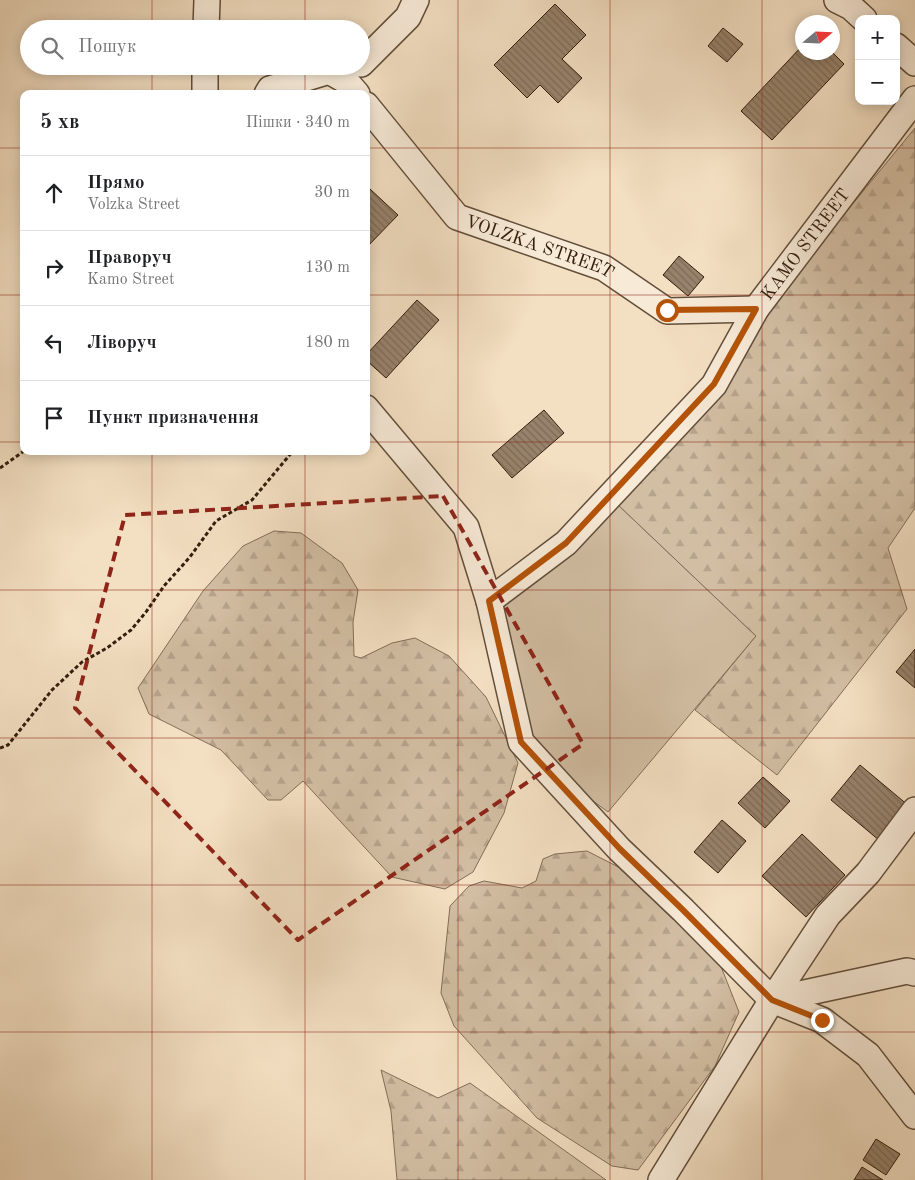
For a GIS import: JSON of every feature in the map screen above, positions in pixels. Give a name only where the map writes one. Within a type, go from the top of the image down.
[{"type":"street","points":[[206,20],[207,0]]},
{"type":"street","points":[[370,60],[408,17],[416,0]]},
{"type":"street","points":[[836,0],[851,7],[860,15]]},
{"type":"street","points":[[900,50],[915,63]]},
{"type":"street","points":[[205,75],[205,90]]},
{"type":"street","points":[[270,90],[316,75]]},
{"type":"street","name":"KAMO STREET","points":[[489,601],[566,543],[714,384],[756,309],[915,99]]},
{"type":"street","name":"VOLZKA STREET","points":[[370,110],[457,216],[604,268],[667,310],[756,309]]},
{"type":"street","points":[[370,413],[466,527],[489,601],[521,742],[620,849],[772,1000],[822,1020],[868,1055],[915,1116]]},
{"type":"street","points":[[661,1180],[772,1000],[828,915],[868,873],[915,810]]},
{"type":"street","points":[[772,1000],[907,971],[915,973]]},
{"type":"path","points":[[0,468],[20,454]]},
{"type":"path","points":[[0,748],[8,745],[52,690],[82,662],[107,648],[131,630],[164,586],[190,558],[216,522],[252,500],[290,455]]},
{"type":"highlighted area","points":[[443,496],[583,744],[298,940],[75,708],[125,515]]},
{"type":"green space","points":[[915,128],[915,508],[888,548],[907,609],[777,775],[695,710],[756,636],[615,502],[768,307]]},
{"type":"green space","points":[[615,502],[756,636],[608,812],[589,798],[531,736],[502,605]]},
{"type":"green space","points":[[274,531],[301,533],[342,563],[358,590],[353,622],[354,656],[361,658],[392,643],[415,638],[449,656],[486,697],[518,763],[504,813],[473,872],[445,889],[392,877],[303,781],[281,800],[268,800],[221,750],[149,714],[138,688],[203,591],[243,546]]},
{"type":"green space","points":[[587,851],[634,875],[712,944],[739,1012],[715,1066],[638,1170],[612,1166],[537,1118],[454,1026],[441,993],[450,906],[469,886],[484,881],[522,888],[536,881],[543,859],[555,854]]},
{"type":"green space","points":[[381,1070],[438,1098],[470,1083],[606,1180],[397,1180],[391,1111]]},
{"type":"building","points":[[555,4],[586,35],[562,59],[582,78],[558,103],[540,85],[527,98],[494,65]]},
{"type":"building","points":[[723,28],[743,44],[727,62],[708,46]]},
{"type":"building","points":[[795,53],[795,60],[840,60],[844,64],[772,140],[741,111]]},
{"type":"building","points":[[370,189],[398,215],[370,244]]},
{"type":"building","points":[[679,256],[704,277],[688,296],[663,275]]},
{"type":"building","points":[[417,300],[439,320],[386,378],[370,364],[370,351]]},
{"type":"building","points":[[544,410],[564,433],[512,478],[492,455]]},
{"type":"building","points":[[915,649],[915,688],[896,672]]},
{"type":"building","points":[[860,765],[909,806],[880,841],[831,800]]},
{"type":"building","points":[[763,777],[790,801],[765,828],[738,803]]},
{"type":"building","points":[[722,820],[746,841],[718,873],[694,852]]},
{"type":"building","points":[[802,834],[845,875],[806,917],[762,876]]},
{"type":"building","points":[[876,1139],[900,1154],[886,1175],[863,1160]]},
{"type":"building","points":[[862,1167],[883,1180],[854,1180]]},
{"type":"route","points":[[667,310],[756,309],[714,384],[566,543],[489,601],[521,742],[620,849],[772,1000],[822,1020]]}]
